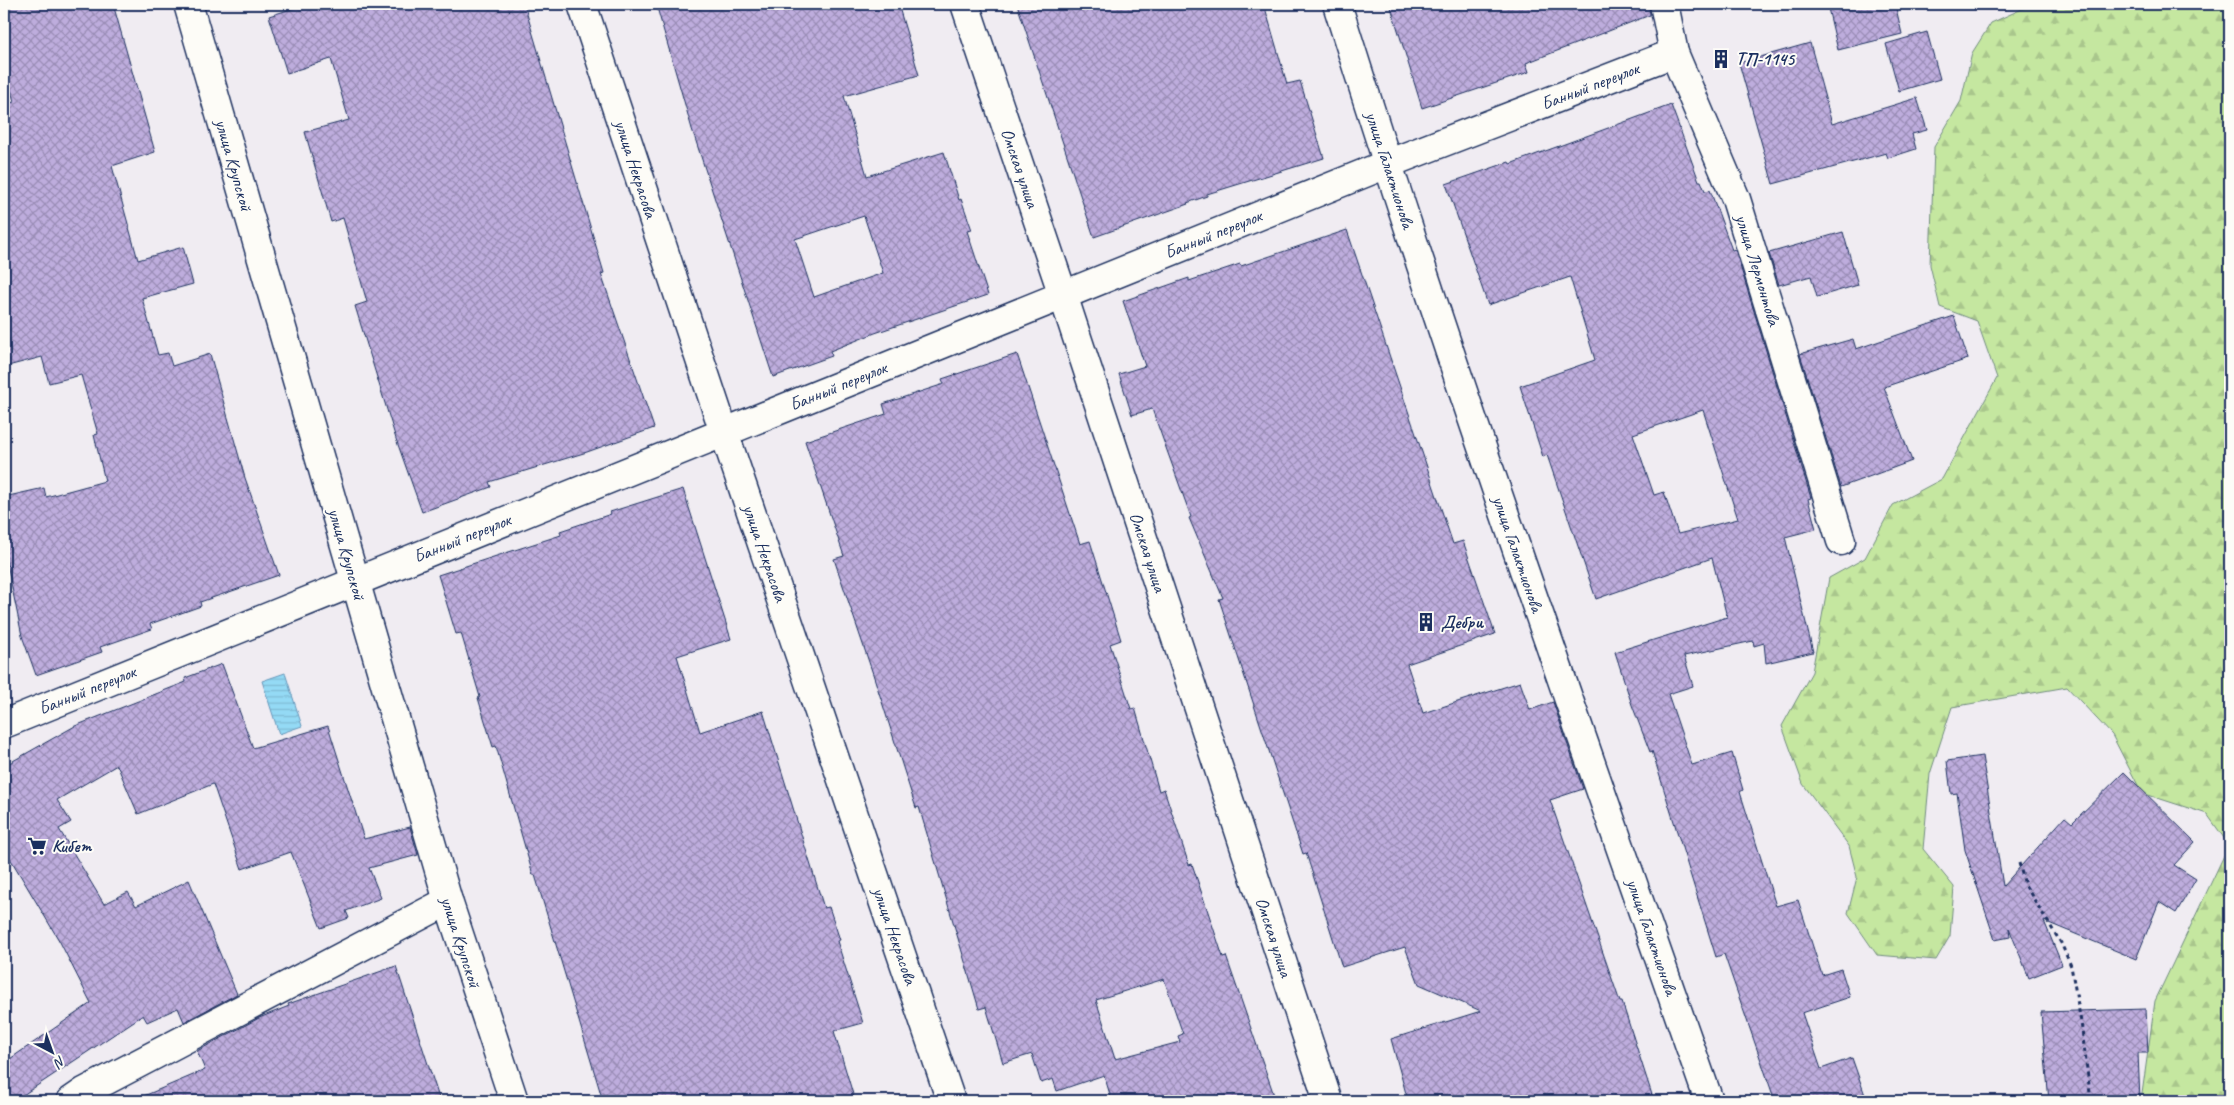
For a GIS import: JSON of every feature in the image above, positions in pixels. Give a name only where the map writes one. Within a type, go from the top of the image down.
[{"type":"street","name":"улица Крупской","points":[[188,4],[448,901],[514,1101]]},
{"type":"street","name":"улица Некрасова","points":[[582,4],[724,432],[951,1101]]},
{"type":"street","name":"Омская улица","points":[[965,4],[1064,295],[1328,1101]]},
{"type":"street","name":"улица Галактионова","points":[[1337,4],[1387,164],[1530,588],[1709,1101]]},
{"type":"street","name":"улица Лермонтова","points":[[1668,6],[1674,53],[1736,199],[1841,541]]},
{"type":"street","name":"Банный переулок","points":[[5,717],[355,582],[1387,164],[1674,53]]},
{"type":"street","points":[[71,1101],[84,1092],[448,901]]},
{"type":"path","points":[[2019,863],[2024,885],[2061,942],[2071,966],[2081,1022],[2091,1101]]},
{"type":"green space","points":[[2033,4],[2230,4],[2230,1101],[2141,1101],[2155,1001],[2229,845],[2207,814],[2142,793],[2112,735],[2067,687],[1952,707],[1930,774],[1923,849],[1954,887],[1950,936],[1936,960],[1877,955],[1848,913],[1857,877],[1849,846],[1803,784],[1782,726],[1812,672],[1829,578],[1865,558],[1893,505],[1942,479],[1997,378],[1977,321],[1940,307],[1930,265],[1934,147],[1961,101],[1972,53],[1991,23]]},
{"type":"water","points":[[285,673],[302,726],[279,734],[262,681]]},
{"type":"building","points":[[4,4],[113,4],[155,152],[112,166],[138,260],[183,247],[193,284],[142,298],[158,355],[168,353],[172,366],[210,354],[245,478],[279,575],[200,602],[201,606],[150,624],[152,629],[100,647],[102,652],[36,675],[22,636],[4,549],[4,497],[44,488],[46,497],[105,481],[94,435],[98,434],[81,375],[49,383],[42,357],[4,367],[4,104],[14,102],[4,61]]},
{"type":"building","points":[[307,4],[524,4],[604,273],[601,274],[654,428],[587,452],[489,482],[491,487],[422,512],[396,439],[355,306],[367,302],[343,218],[331,222],[305,132],[349,120],[331,59],[287,73],[269,16]]},
{"type":"building","points":[[656,4],[898,4],[919,75],[844,96],[867,176],[944,152],[959,200],[961,199],[972,230],[967,231],[988,295],[875,333],[830,351],[832,356],[773,377],[692,129]],"holes":[[[864,216],[883,273],[814,297],[795,239]]]},
{"type":"building","points":[[1017,4],[1264,4],[1287,84],[1300,81],[1324,158],[1207,194],[1207,196],[1188,204],[1094,237]]},
{"type":"building","points":[[1390,4],[1649,4],[1650,15],[1526,63],[1529,72],[1422,108]]},
{"type":"building","points":[[1827,4],[1895,4],[1902,34],[1838,50]]},
{"type":"building","points":[[1927,32],[1940,79],[1899,91],[1886,44]]},
{"type":"building","points":[[1810,43],[1832,124],[1917,98],[1927,130],[1912,134],[1916,149],[1888,158],[1886,153],[1773,184],[1739,63]]},
{"type":"building","points":[[1671,105],[1699,181],[1701,181],[1705,191],[1710,190],[1732,250],[1735,249],[1811,498],[1808,499],[1816,529],[1785,537],[1813,652],[1766,663],[1764,643],[1754,646],[1753,641],[1684,656],[1693,686],[1668,694],[1692,765],[1732,753],[1743,790],[1740,792],[1776,906],[1798,900],[1822,975],[1841,969],[1850,997],[1802,1013],[1821,1069],[1852,1058],[1867,1101],[1775,1101],[1724,954],[1716,957],[1652,751],[1650,752],[1632,705],[1615,652],[1727,617],[1712,558],[1596,599],[1547,455],[1543,457],[1520,386],[1595,360],[1570,277],[1488,305],[1446,184],[1509,162],[1510,164]],"holes":[[[1703,410],[1738,519],[1678,534],[1664,492],[1654,495],[1633,434]]]},
{"type":"building","points":[[1347,230],[1453,544],[1463,541],[1495,634],[1407,664],[1423,713],[1520,682],[1530,710],[1553,702],[1583,789],[1550,800],[1620,1002],[1622,1002],[1654,1101],[1408,1101],[1391,1039],[1481,1011],[1419,984],[1405,947],[1342,967],[1306,853],[1303,854],[1219,599],[1223,598],[1189,518],[1191,517],[1152,409],[1132,415],[1119,374],[1145,366],[1123,301],[1189,278],[1189,281],[1240,264],[1241,266]]},
{"type":"building","points":[[1843,232],[1858,285],[1817,297],[1811,276],[1779,285],[1769,253]]},
{"type":"building","points":[[1954,316],[1968,359],[1884,387],[1912,461],[1841,487],[1800,354],[1853,339],[1856,349]]},
{"type":"building","points":[[1017,354],[1080,544],[1090,541],[1121,640],[1110,644],[1131,709],[1135,708],[1159,791],[1164,789],[1189,865],[1192,864],[1223,957],[1226,956],[1276,1101],[1112,1101],[1104,1075],[1057,1091],[1053,1079],[1041,1083],[1032,1054],[1003,1063],[986,1007],[979,1009],[919,807],[916,808],[834,559],[844,556],[805,441],[886,414],[883,404],[944,384],[942,379]],"holes":[[[1164,979],[1183,1034],[1178,1036],[1180,1042],[1115,1059],[1096,1000]]]},
{"type":"building","points":[[683,489],[731,639],[677,656],[700,732],[763,711],[824,908],[829,907],[840,940],[837,941],[863,1023],[834,1031],[855,1101],[603,1101],[535,875],[533,875],[496,746],[493,747],[478,698],[480,697],[461,633],[456,634],[438,575],[561,535],[560,531],[611,514],[610,512]]},
{"type":"building","points":[[222,664],[253,748],[328,726],[364,839],[410,827],[418,855],[369,868],[381,898],[346,911],[349,918],[321,928],[291,852],[242,869],[213,784],[138,814],[117,765],[57,800],[71,822],[59,829],[104,904],[128,892],[136,906],[189,880],[237,994],[184,1022],[178,1008],[147,1022],[143,1015],[14,1101],[4,1101],[4,1063],[91,1003],[60,942],[4,848],[4,766],[75,726],[186,682],[185,678]]},
{"type":"building","points":[[1982,756],[2003,886],[2065,817],[2072,823],[2124,772],[2195,842],[2174,865],[2196,879],[2176,913],[2159,902],[2136,959],[2044,921],[2062,965],[2029,978],[2009,928],[2010,937],[1995,940],[1965,850],[1957,793],[1951,794],[1947,761]]},
{"type":"building","points":[[396,966],[440,1101],[132,1101],[205,1070],[197,1051],[259,1018],[289,1006],[288,1004]]},
{"type":"building","points":[[2146,1009],[2148,1053],[2138,1053],[2140,1101],[2049,1101],[2041,1012]]},
{"type":"place","name":"ТП-1145","points":[[1721,59]]},
{"type":"place","name":"Дебри","points":[[1426,622]]},
{"type":"place","name":"Кибет","points":[[37,846]]}]
